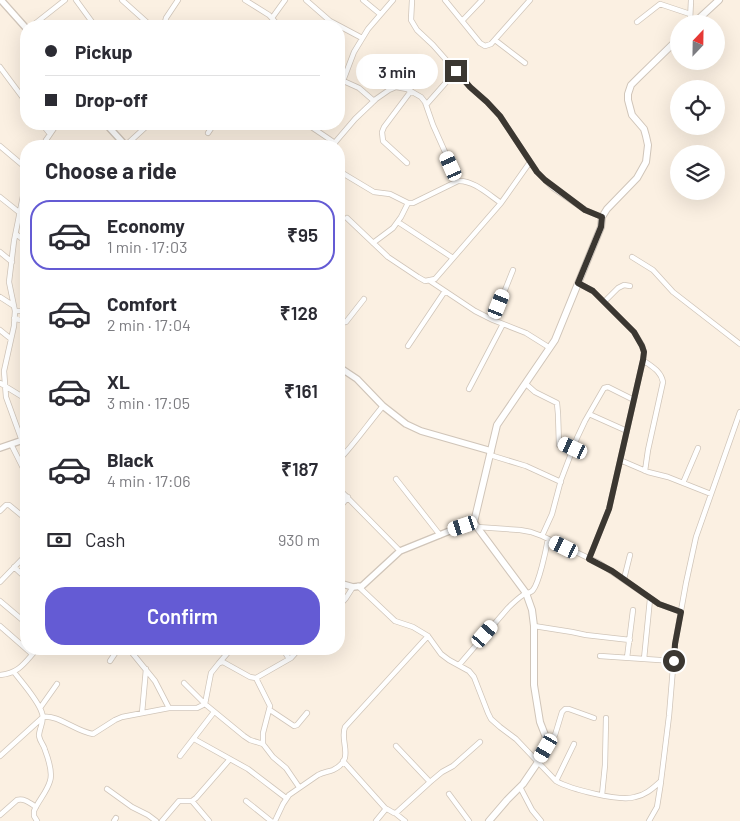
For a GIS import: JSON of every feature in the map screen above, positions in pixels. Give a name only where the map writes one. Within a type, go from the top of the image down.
[{"type":"main road","points":[[702,15],[719,0]]},
{"type":"main road","points":[[489,821],[520,787],[538,762],[546,748],[547,740],[540,722],[534,685],[534,626],[532,610],[526,593],[476,525],[497,425],[555,340],[601,227],[602,217],[607,209],[637,178],[646,162],[648,145],[646,136],[644,129],[632,115],[628,94],[638,78],[670,47]]},
{"type":"street","points":[[1,0],[20,21]]},
{"type":"street","points":[[40,20],[65,0]]},
{"type":"street","points":[[76,0],[91,20]]},
{"type":"street","points":[[122,0],[144,20]]},
{"type":"street","points":[[166,20],[178,0]]},
{"type":"street","points":[[245,0],[272,18],[285,0]]},
{"type":"street","points":[[306,0],[330,20]]},
{"type":"street","points":[[363,0],[380,14]]},
{"type":"street","points":[[345,71],[368,29],[393,0]]},
{"type":"street","points":[[412,0],[411,20],[417,30],[500,116],[541,176],[553,188],[585,210],[602,217]]},
{"type":"street","points":[[445,0],[483,45],[491,44],[530,0]]},
{"type":"street","points":[[462,21],[482,0]]},
{"type":"street","points":[[637,22],[660,4],[690,14],[691,0]]},
{"type":"street","points":[[345,28],[362,38]]},
{"type":"street","points":[[495,40],[525,62]]},
{"type":"street","points":[[0,67],[20,94]]},
{"type":"street","points":[[426,105],[456,71]]},
{"type":"street","points":[[345,82],[359,88],[374,101]]},
{"type":"street","points":[[337,140],[354,119],[374,101],[396,87],[407,88],[425,102],[458,181]]},
{"type":"street","points":[[407,163],[383,141],[382,137],[384,127],[410,90]]},
{"type":"street","points":[[47,130],[50,134]]},
{"type":"street","points":[[46,140],[53,130]]},
{"type":"street","points":[[111,130],[121,140]]},
{"type":"street","points":[[132,140],[143,130]]},
{"type":"street","points":[[315,130],[329,140]]},
{"type":"street","points":[[0,146],[20,163]]},
{"type":"street","points":[[430,281],[435,279],[501,203],[530,162]]},
{"type":"street","points":[[345,175],[374,192],[390,194],[408,203],[413,203],[458,181],[462,181],[472,183],[501,203]]},
{"type":"street","points":[[0,197],[20,213],[9,282],[14,318],[4,371],[6,397],[20,430]]},
{"type":"street","points":[[373,244],[393,228],[408,203]]},
{"type":"street","points":[[347,218],[388,258],[425,281],[430,281],[476,311],[526,333],[550,348]]},
{"type":"street","points":[[398,222],[453,258]]},
{"type":"street","points":[[16,234],[20,237]]},
{"type":"street","points":[[0,252],[12,262]]},
{"type":"street","points":[[632,257],[653,270],[673,292],[740,344]]},
{"type":"street","points":[[493,320],[513,270]]},
{"type":"street","points":[[578,283],[593,291],[634,332],[644,352],[609,509],[589,559]]},
{"type":"street","points":[[604,302],[618,288],[624,285],[630,286]]},
{"type":"street","points":[[408,346],[446,291]]},
{"type":"street","points":[[0,297],[14,309],[20,310]]},
{"type":"street","points":[[345,322],[364,299]]},
{"type":"street","points":[[14,318],[20,320]]},
{"type":"street","points":[[469,390],[503,324]]},
{"type":"street","points":[[0,330],[11,339]]},
{"type":"street","points":[[643,360],[662,376],[645,470]]},
{"type":"street","points":[[345,371],[358,379],[383,406],[406,424],[421,431],[526,466],[561,482]]},
{"type":"street","points":[[0,382],[20,395]]},
{"type":"street","points":[[526,384],[535,392],[557,402],[559,443],[573,448]]},
{"type":"street","points":[[542,536],[552,514],[577,438],[604,388],[608,387],[623,393],[634,400]]},
{"type":"street","points":[[345,454],[383,406]]},
{"type":"street","points":[[649,821],[657,807],[670,716],[675,644],[696,537],[740,412]]},
{"type":"street","points":[[589,414],[627,431]]},
{"type":"street","points":[[0,448],[20,441]]},
{"type":"street","points":[[12,444],[20,461]]},
{"type":"street","points":[[683,483],[698,448]]},
{"type":"street","points":[[620,460],[711,494]]},
{"type":"street","points":[[396,479],[440,535]]},
{"type":"street","points":[[345,495],[400,551]]},
{"type":"street","points":[[345,501],[348,498]]},
{"type":"street","points":[[0,511],[6,505],[9,505],[20,514]]},
{"type":"street","points":[[345,584],[362,586],[400,551],[440,535],[476,525],[520,530],[542,536],[599,564],[659,604],[681,612]]},
{"type":"street","points":[[459,665],[516,600],[534,590],[548,539]]},
{"type":"street","points":[[624,579],[630,555]]},
{"type":"street","points":[[0,582],[20,561]]},
{"type":"street","points":[[14,567],[20,572]]},
{"type":"street","points":[[345,599],[356,586]]},
{"type":"street","points":[[356,586],[395,621],[413,627],[428,636],[441,654],[469,671],[474,677],[491,719],[516,739],[556,781],[563,785],[602,795],[628,799],[648,792],[661,781]]},
{"type":"street","points":[[644,659],[650,599]]},
{"type":"street","points":[[0,601],[20,618]]},
{"type":"street","points":[[627,658],[633,610]]},
{"type":"street","points":[[0,626],[20,644]]},
{"type":"street","points":[[534,626],[630,640]]},
{"type":"street","points":[[275,821],[286,798],[322,772],[335,769],[340,765],[346,751],[343,737],[345,727],[428,636]]},
{"type":"street","points":[[0,675],[17,671],[31,655]]},
{"type":"street","points":[[110,661],[114,655]]},
{"type":"street","points":[[134,655],[156,681],[169,708]]},
{"type":"street","points":[[205,704],[211,673],[226,655]]},
{"type":"street","points":[[287,655],[289,659]]},
{"type":"street","points":[[219,663],[223,662],[250,677],[256,678],[293,655]]},
{"type":"street","points":[[600,656],[674,661]]},
{"type":"street","points":[[142,713],[146,669]]},
{"type":"street","points":[[14,672],[40,708],[44,717],[39,738],[46,751],[51,780],[34,811],[37,821]]},
{"type":"street","points":[[256,678],[270,706],[263,733],[263,744]]},
{"type":"street","points":[[184,683],[214,712],[250,740],[263,744],[286,768],[299,787]]},
{"type":"street","points":[[40,708],[57,684]]},
{"type":"street","points":[[0,756],[47,716],[53,717],[82,732],[93,734],[115,720],[169,708],[197,708],[205,704]]},
{"type":"street","points":[[547,740],[555,735],[562,712],[565,709],[594,718]]},
{"type":"street","points":[[270,710],[294,726],[307,713]]},
{"type":"street","points":[[180,756],[214,712]]},
{"type":"street","points":[[602,795],[606,765],[606,718]]},
{"type":"street","points":[[194,738],[248,769],[286,798]]},
{"type":"street","points":[[395,814],[438,775],[453,766],[480,742]]},
{"type":"street","points":[[556,781],[574,744]]},
{"type":"street","points":[[396,746],[430,782]]},
{"type":"street","points":[[162,821],[179,801],[192,801],[196,798],[230,758]]},
{"type":"street","points":[[343,760],[386,809],[405,821]]},
{"type":"street","points":[[520,787],[532,810],[541,821]]},
{"type":"street","points":[[107,789],[156,821]]},
{"type":"street","points":[[449,794],[469,821]]},
{"type":"street","points":[[0,815],[20,799],[36,807]]},
{"type":"street","points":[[192,801],[210,821]]},
{"type":"street","points":[[246,801],[271,821]]},
{"type":"street","points":[[376,821],[386,809]]},
{"type":"route","points":[[456,71],[500,116],[537,172],[553,188],[585,210],[602,217],[601,227],[578,283],[593,291],[634,332],[644,352],[609,509],[589,559],[612,571],[650,599],[681,612],[674,661]]}]
